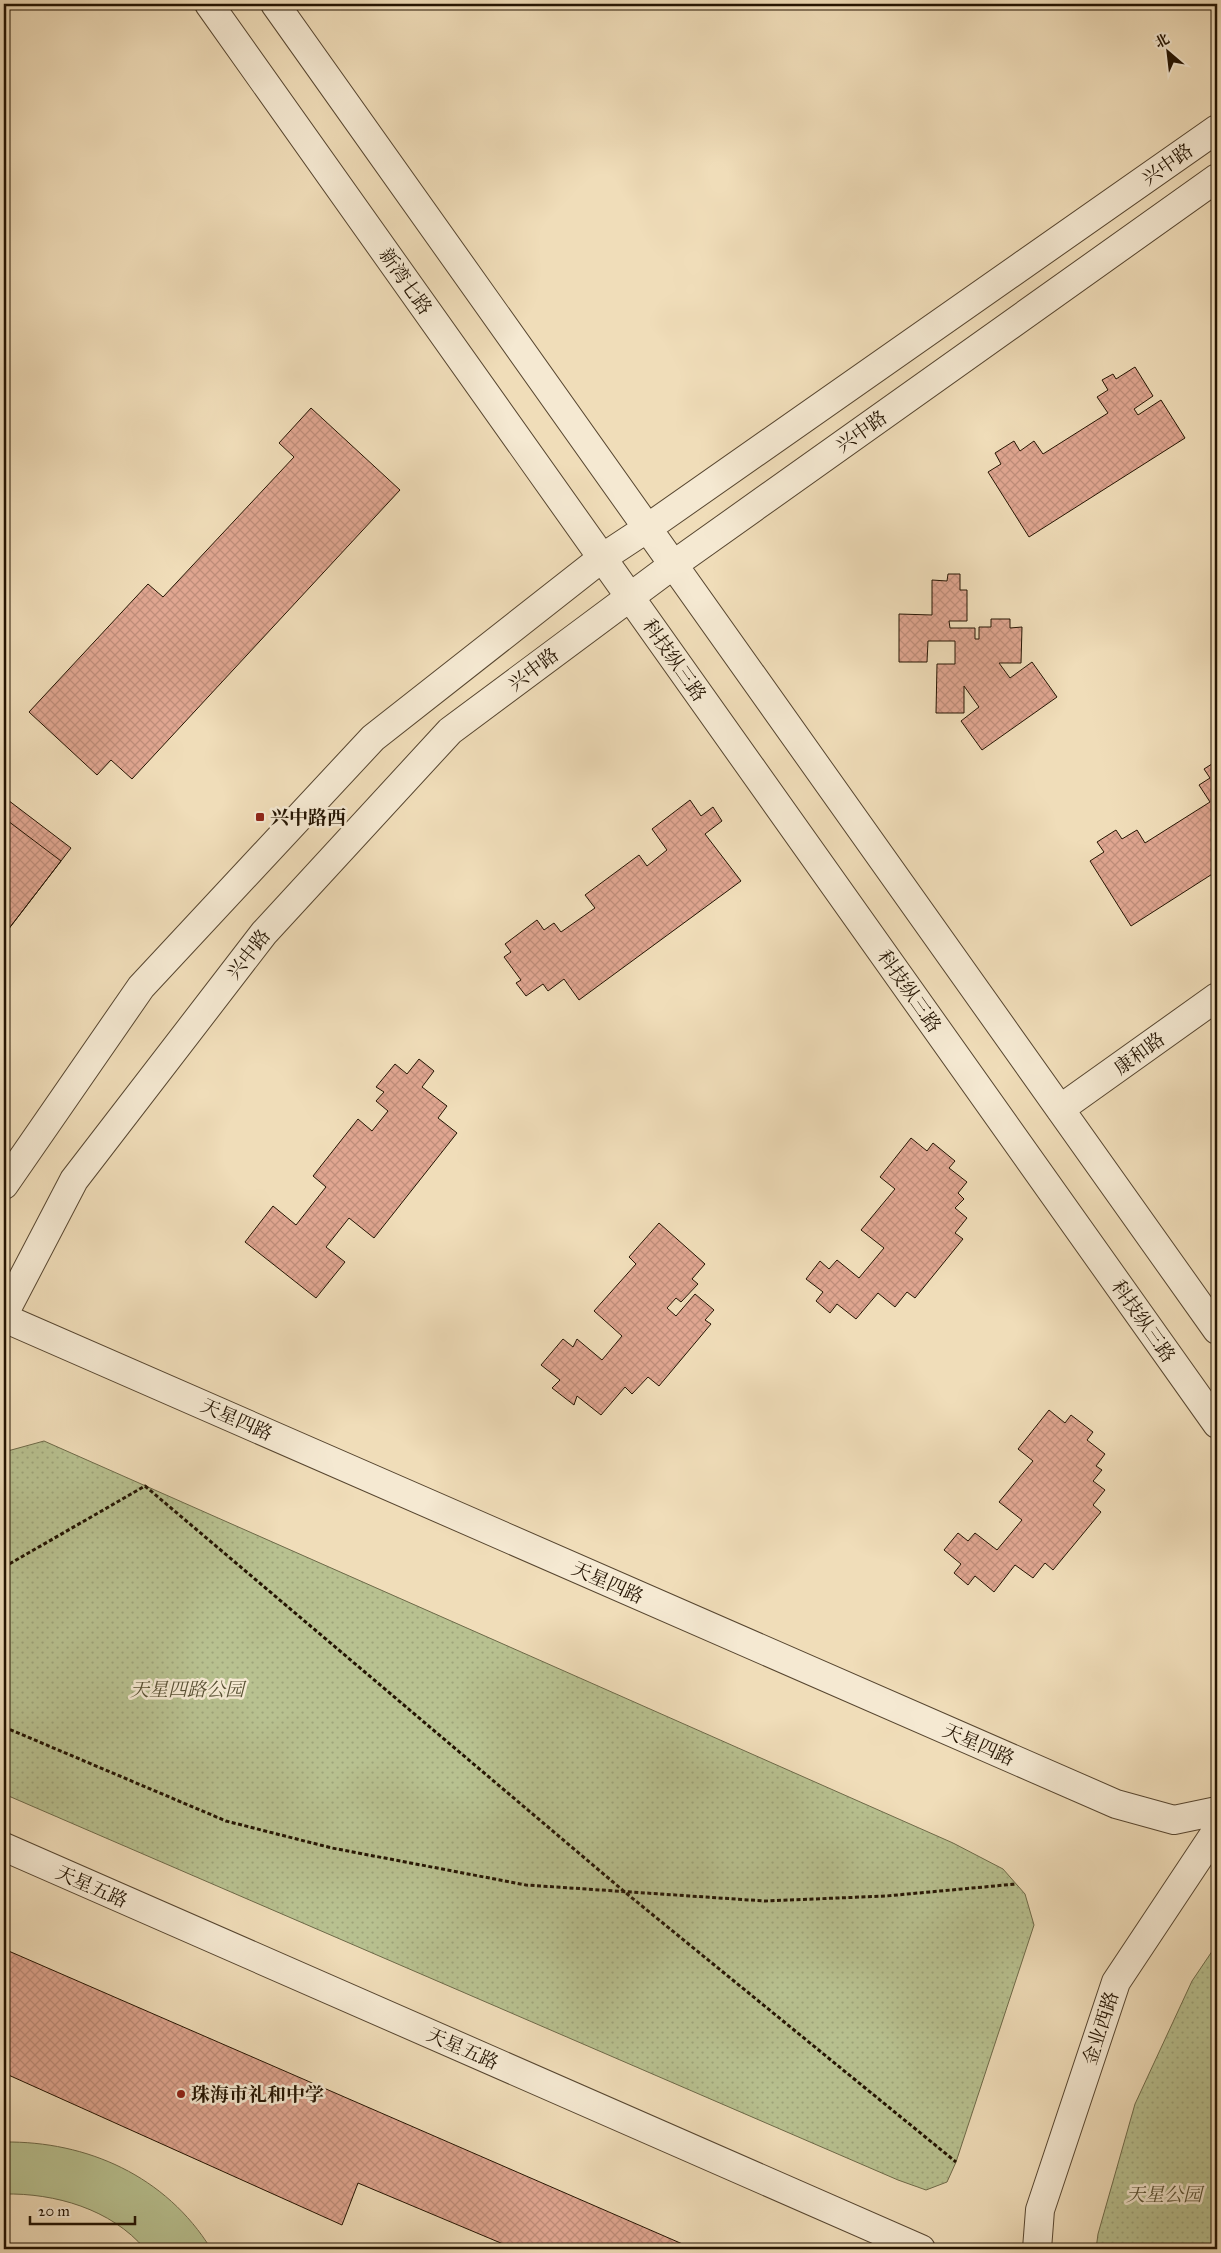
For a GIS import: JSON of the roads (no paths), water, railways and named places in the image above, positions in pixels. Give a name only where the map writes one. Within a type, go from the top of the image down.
[{"type":"street","name":"新湾七路","points":[[209,4],[602,558]]},
{"type":"street","points":[[275,4],[649,527],[673,565],[1217,1330]]},
{"type":"street","name":"兴中路","points":[[4,1184],[141,987],[373,738],[602,558],[1217,129]]},
{"type":"street","name":"兴中路","points":[[4,1316],[74,1180],[264,933],[450,732],[630,596],[1217,178]]},
{"type":"street","name":"科技纵三路","points":[[602,558],[1217,1424]]},
{"type":"street","name":"康和路","points":[[1060,1109],[1217,997]]},
{"type":"street","name":"天星四路","points":[[4,1316],[1116,1804],[1174,1820],[1217,1811]]},
{"type":"street","name":"金业西路","points":[[1037,2249],[1040,2210],[1116,1982],[1217,1830]]},
{"type":"street","name":"天星五路","points":[[4,1847],[921,2249]]},
{"type":"place","name":"兴中路西","points":[[260,817]]},
{"type":"place","name":"珠海市礼和中学","points":[[181,2094]]},
{"type":"park label","name":"天星四路公园","points":[[187,1689]]},
{"type":"park label","name":"天星公园","points":[[1164,2194]]}]
